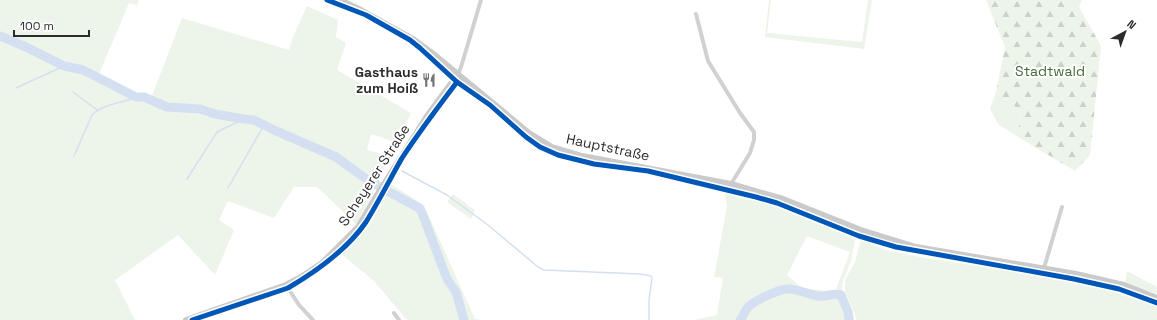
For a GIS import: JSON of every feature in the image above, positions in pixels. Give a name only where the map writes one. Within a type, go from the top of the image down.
[{"type":"main road","name":"Hauptstraße","points":[[340,0],[413,39],[436,56],[529,133],[552,147],[582,156],[731,184],[783,199],[860,230],[916,247],[1044,268],[1124,285],[1157,298]]},
{"type":"main road","name":"Scheyerer Straße","points":[[186,320],[286,285],[322,263],[358,227],[427,116],[458,74]]},
{"type":"street","points":[[458,74],[481,0]]},
{"type":"street","points":[[696,14],[708,61],[740,113],[754,132],[754,140],[750,153],[731,184]]},
{"type":"street","points":[[1044,268],[1062,207]]},
{"type":"street","points":[[286,285],[313,320]]},
{"type":"street","points":[[394,313],[399,320]]},
{"type":"green space","points":[[0,0],[139,0],[137,5],[129,3],[99,74],[53,57],[3,33],[4,43],[64,66],[136,97],[152,100],[167,107],[200,109],[254,120],[264,125],[272,133],[334,159],[367,183],[367,189],[374,193],[356,224],[317,187],[294,187],[274,218],[228,201],[219,220],[234,230],[215,275],[178,235],[115,280],[135,320],[0,320]]},
{"type":"green space","points":[[769,0],[771,0],[767,33],[862,42],[868,0],[872,0],[864,49],[765,37]]},
{"type":"green space","name":"Stadtwald","points":[[986,0],[1082,0],[1079,7],[1101,46],[1090,155],[1075,171],[1018,137],[1020,110],[996,92],[1005,47]]},
{"type":"green space","points":[[307,6],[338,20],[336,37],[346,43],[337,70],[411,113],[396,144],[371,134],[367,150],[391,156],[376,183],[341,157],[263,121],[200,107],[168,105],[151,98],[182,18],[289,50],[293,37]]},
{"type":"green space","points":[[996,92],[1020,110],[1018,137],[998,124],[990,109]]},
{"type":"green space","points":[[388,182],[424,205],[475,319],[481,320],[407,320],[374,281],[339,252],[354,238],[380,199]]},
{"type":"green space","points":[[724,191],[774,203],[856,235],[851,261],[842,284],[843,292],[854,316],[854,320],[695,320],[717,315],[723,278],[714,277],[727,206]],"holes":[[[807,236],[850,252],[835,292],[802,288],[787,275]]]},
{"type":"green space","points":[[453,194],[475,210],[471,219],[447,202]]},
{"type":"green space","points":[[861,239],[886,250],[925,258],[1082,282],[1157,306],[1157,320],[856,320],[845,292],[845,280],[855,262]]},
{"type":"green space","points":[[1127,271],[1157,287],[1157,294],[1125,283]]},
{"type":"waterway","points":[[0,36],[64,66],[83,70],[136,97],[144,97],[167,107],[200,109],[215,114],[254,120],[336,157],[369,181],[419,208],[447,279],[456,292],[464,320]]},
{"type":"waterway","points":[[16,88],[64,66]]},
{"type":"waterway","points":[[73,92],[97,110]]},
{"type":"waterway","points":[[74,156],[92,115],[96,111],[136,97]]},
{"type":"waterway","points":[[187,179],[217,132],[244,119]]},
{"type":"waterway","points":[[228,188],[264,125]]},
{"type":"waterway","points":[[402,171],[447,195],[488,225],[538,267],[544,270],[640,274],[651,276],[649,320]]},
{"type":"waterway","points":[[740,320],[748,307],[774,292],[786,289],[797,290],[820,296],[835,294],[841,295],[848,312],[849,320]]},
{"type":"cycle path","points":[[327,0],[366,15],[410,40],[457,82],[490,105],[526,137],[540,147],[558,155],[594,164],[648,171],[756,197],[777,203],[859,236],[896,247],[1074,279],[1119,289],[1157,303]]},
{"type":"cycle path","points":[[192,320],[288,288],[341,251],[366,222],[402,158],[457,82]]},
{"type":"place","name":"Gasthaus zum Hoiß","points":[[429,80]]}]
